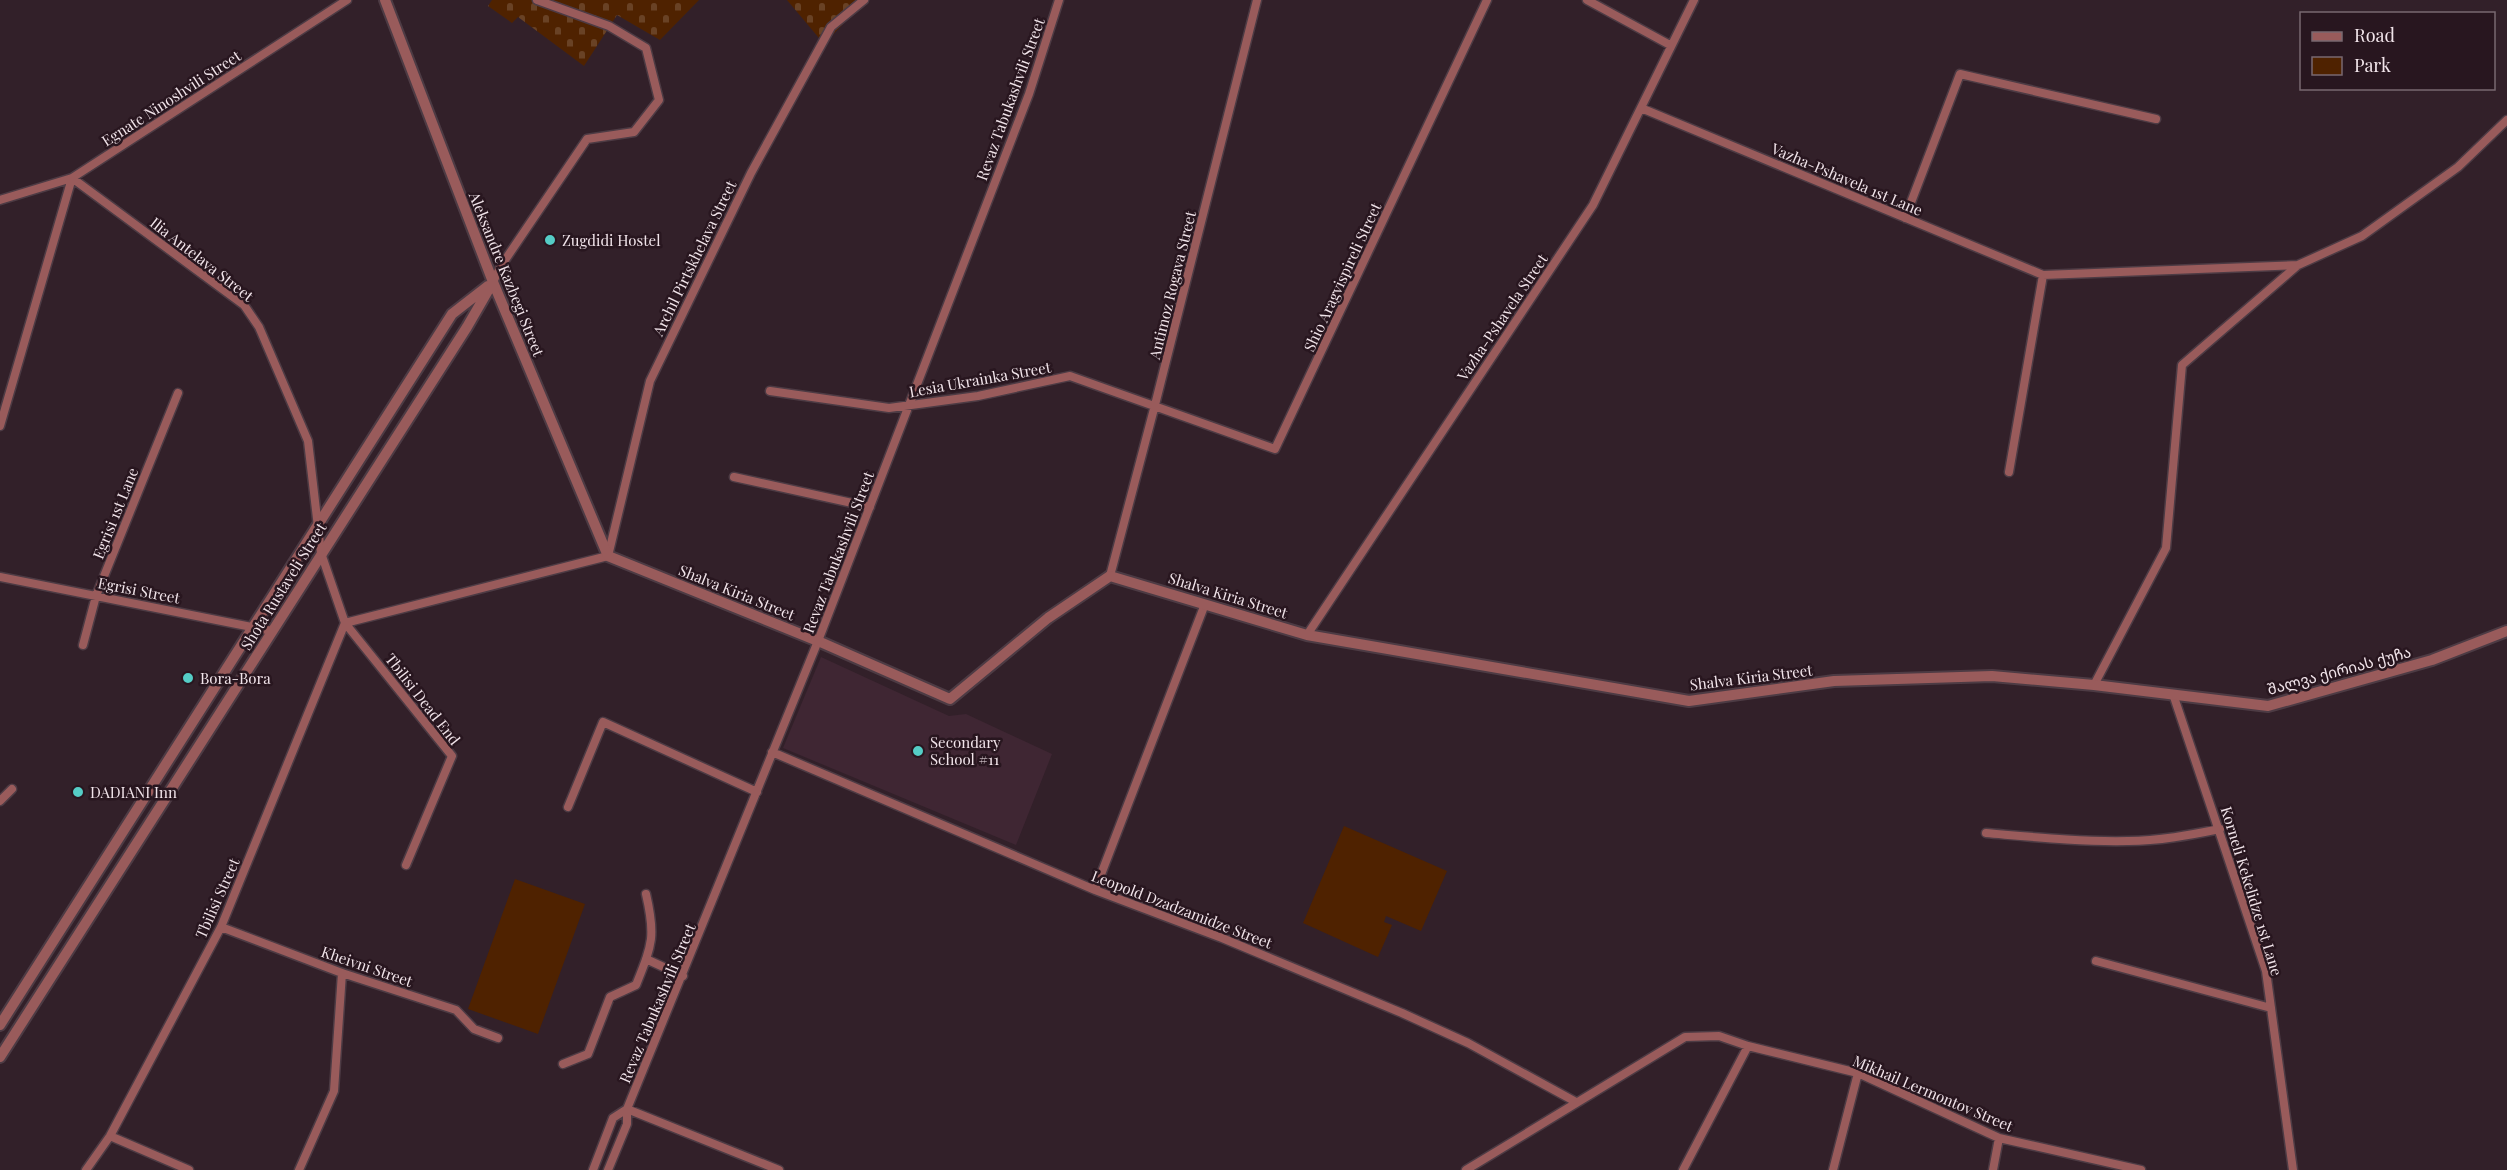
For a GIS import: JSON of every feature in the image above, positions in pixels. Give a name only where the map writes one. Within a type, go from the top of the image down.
[{"type":"street","name":"Egnate Ninoshvili Street","points":[[0,200],[72,178],[347,0]]},
{"type":"street","name":"Aleksandre Kazbegi Street","points":[[385,0],[493,282],[608,556]]},
{"type":"street","name":"Shota Rustaveli Street","points":[[0,1057],[467,327],[501,266],[587,139],[634,132],[659,100],[646,48],[609,26],[537,0]]},
{"type":"street","name":"Archil Pirtskhelava Street","points":[[608,556],[650,381],[751,173],[831,27],[864,0]]},
{"type":"street","name":"Revaz Tabukashvili Street","points":[[608,1170],[627,1124],[627,1109],[818,641],[909,406],[1029,94],[1059,0]]},
{"type":"street","name":"Antimoz Rogava Street","points":[[1110,576],[1257,0]]},
{"type":"street","name":"Shio Aragvispireli Street","points":[[1155,405],[1275,449],[1487,0]]},
{"type":"street","points":[[1587,0],[1670,45]]},
{"type":"street","name":"Vazha-Pshavela Street","points":[[1307,635],[1593,205],[1694,0]]},
{"type":"street","points":[[1905,218],[1960,74],[2156,119]]},
{"type":"street","name":"Vazha-Pshavela 1st Lane","points":[[1641,108],[2043,275],[2298,265]]},
{"type":"street","points":[[2094,686],[2166,548],[2182,365],[2298,265],[2362,236],[2458,167],[2507,120]]},
{"type":"street","points":[[0,426],[72,178]]},
{"type":"street","name":"Ilia Antelava Street","points":[[72,178],[244,305],[254,320],[284,381],[308,441],[321,553],[345,623]]},
{"type":"street","points":[[2009,472],[2043,275]]},
{"type":"street","name":"Shota Rustaveli Street","points":[[0,1025],[452,314],[493,282]]},
{"type":"street","name":"Lesia Ukrainka Street","points":[[770,391],[889,408],[978,396],[1070,376],[1155,405]]},
{"type":"street","name":"Egrisi 1st Lane","points":[[83,645],[96,596],[178,393]]},
{"type":"street","points":[[734,477],[870,507]]},
{"type":"street","points":[[345,623],[608,556]]},
{"type":"street","name":"Shalva Kiria Street","points":[[608,556],[818,641],[950,699],[1048,618],[1110,576],[1307,635],[1689,701],[1834,681],[1992,676],[2174,697]]},
{"type":"street","name":"Egrisi Street","points":[[0,577],[272,631]]},
{"type":"street","points":[[1095,890],[1205,604]]},
{"type":"street","name":"Tbilisi Dead End","points":[[345,623],[452,756],[406,865]]},
{"type":"street","name":"Tbilisi Street","points":[[86,1170],[110,1136],[221,927],[345,623]]},
{"type":"street","name":"შალვა ქირიას ქუჩა","points":[[2174,697],[2268,706],[2433,660],[2507,631]]},
{"type":"street","name":"Korneli Kekelidze 1st Lane","points":[[2174,697],[2266,971],[2293,1170]]},
{"type":"street","points":[[568,807],[603,722],[757,792]]},
{"type":"street","name":"Leopold Dzadzamidze Street","points":[[772,752],[1095,890],[1222,938],[1402,1013],[1468,1042],[1576,1102]]},
{"type":"street","points":[[0,801],[12,789]]},
{"type":"street","points":[[1986,833],[2129,842],[2179,837],[2220,829]]},
{"type":"street","points":[[562,1064],[588,1054],[610,997],[636,984],[653,936],[646,894]]},
{"type":"street","name":"Kheivni Street","points":[[221,927],[342,973],[456,1010],[474,1029],[498,1038]]},
{"type":"street","points":[[646,959],[683,976]]},
{"type":"street","points":[[2096,961],[2271,1008]]},
{"type":"street","points":[[300,1170],[334,1091],[342,973]]},
{"type":"street","name":"Mikhail Lermontov Street","points":[[1466,1170],[1685,1037],[1719,1036],[1748,1046],[1858,1073],[1999,1138],[2141,1170]]},
{"type":"street","points":[[1683,1170],[1748,1046]]},
{"type":"street","points":[[1833,1170],[1858,1073]]},
{"type":"street","points":[[627,1109],[779,1170]]},
{"type":"street","name":"Revaz Tabukashvili Street","points":[[592,1170],[613,1119],[627,1109]]},
{"type":"street","points":[[110,1136],[189,1170]]},
{"type":"street","points":[[1993,1170],[1999,1138]]},
{"type":"shaded area","name":"Secondary School #11","points":[[821,657],[949,716],[966,714],[1052,754],[1016,845],[783,748]]},
{"type":"green space","points":[[492,0],[699,0],[660,40],[617,15],[584,66],[518,17],[512,23],[488,6]]},
{"type":"green space","points":[[787,0],[866,0],[824,44]]},
{"type":"green space","points":[[1344,826],[1447,871],[1421,931],[1386,916],[1384,922],[1392,925],[1378,957],[1303,923]]},
{"type":"green space","points":[[515,879],[585,904],[538,1034],[468,1009]]},
{"type":"place","name":"Zugdidi Hostel","points":[[550,240]]},
{"type":"place","name":"Bora-Bora","points":[[188,678]]},
{"type":"place","name":"Secondary School #11","points":[[918,751]]},
{"type":"place","name":"DADIANI Inn","points":[[78,792]]}]
